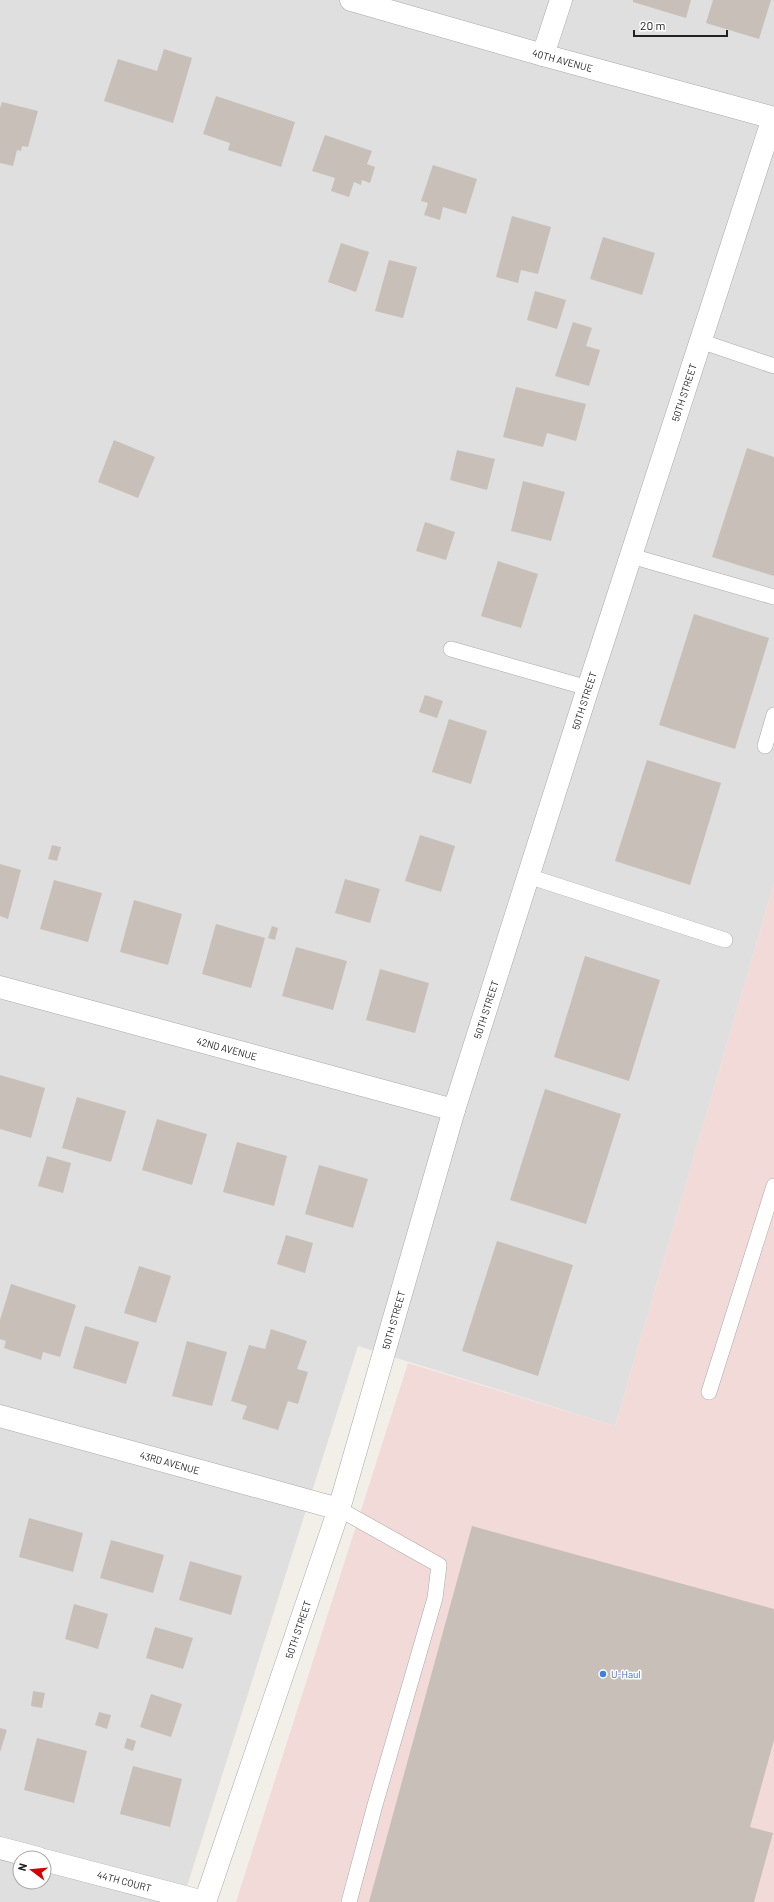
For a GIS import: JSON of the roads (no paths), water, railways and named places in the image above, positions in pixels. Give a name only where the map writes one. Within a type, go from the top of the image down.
[{"type":"street","name":"40TH AVENUE","points":[[351,0],[543,55],[774,118]]},
{"type":"street","points":[[543,55],[561,0]]},
{"type":"street","name":"50TH STREET","points":[[205,1902],[339,1509],[454,1110],[588,688],[774,118]]},
{"type":"street","name":"42ND AVENUE","points":[[0,987],[454,1110]]},
{"type":"street","name":"43RD AVENUE","points":[[0,1416],[339,1509]]},
{"type":"street","points":[[0,1848],[12,1851]]},
{"type":"street","name":"44TH COURT","points":[[52,1862],[205,1902]]},
{"type":"lane","points":[[700,341],[774,366]]},
{"type":"lane","points":[[631,556],[774,597]]},
{"type":"lane","points":[[451,649],[588,688]]},
{"type":"lane","points":[[765,746],[774,715]]},
{"type":"lane","points":[[528,876],[725,940]]},
{"type":"lane","points":[[709,1392],[774,1186]]},
{"type":"lane","points":[[339,1509],[439,1565],[435,1598],[375,1805],[349,1902]]},
{"type":"place","name":"U-Haul","points":[[603,1674]]}]
